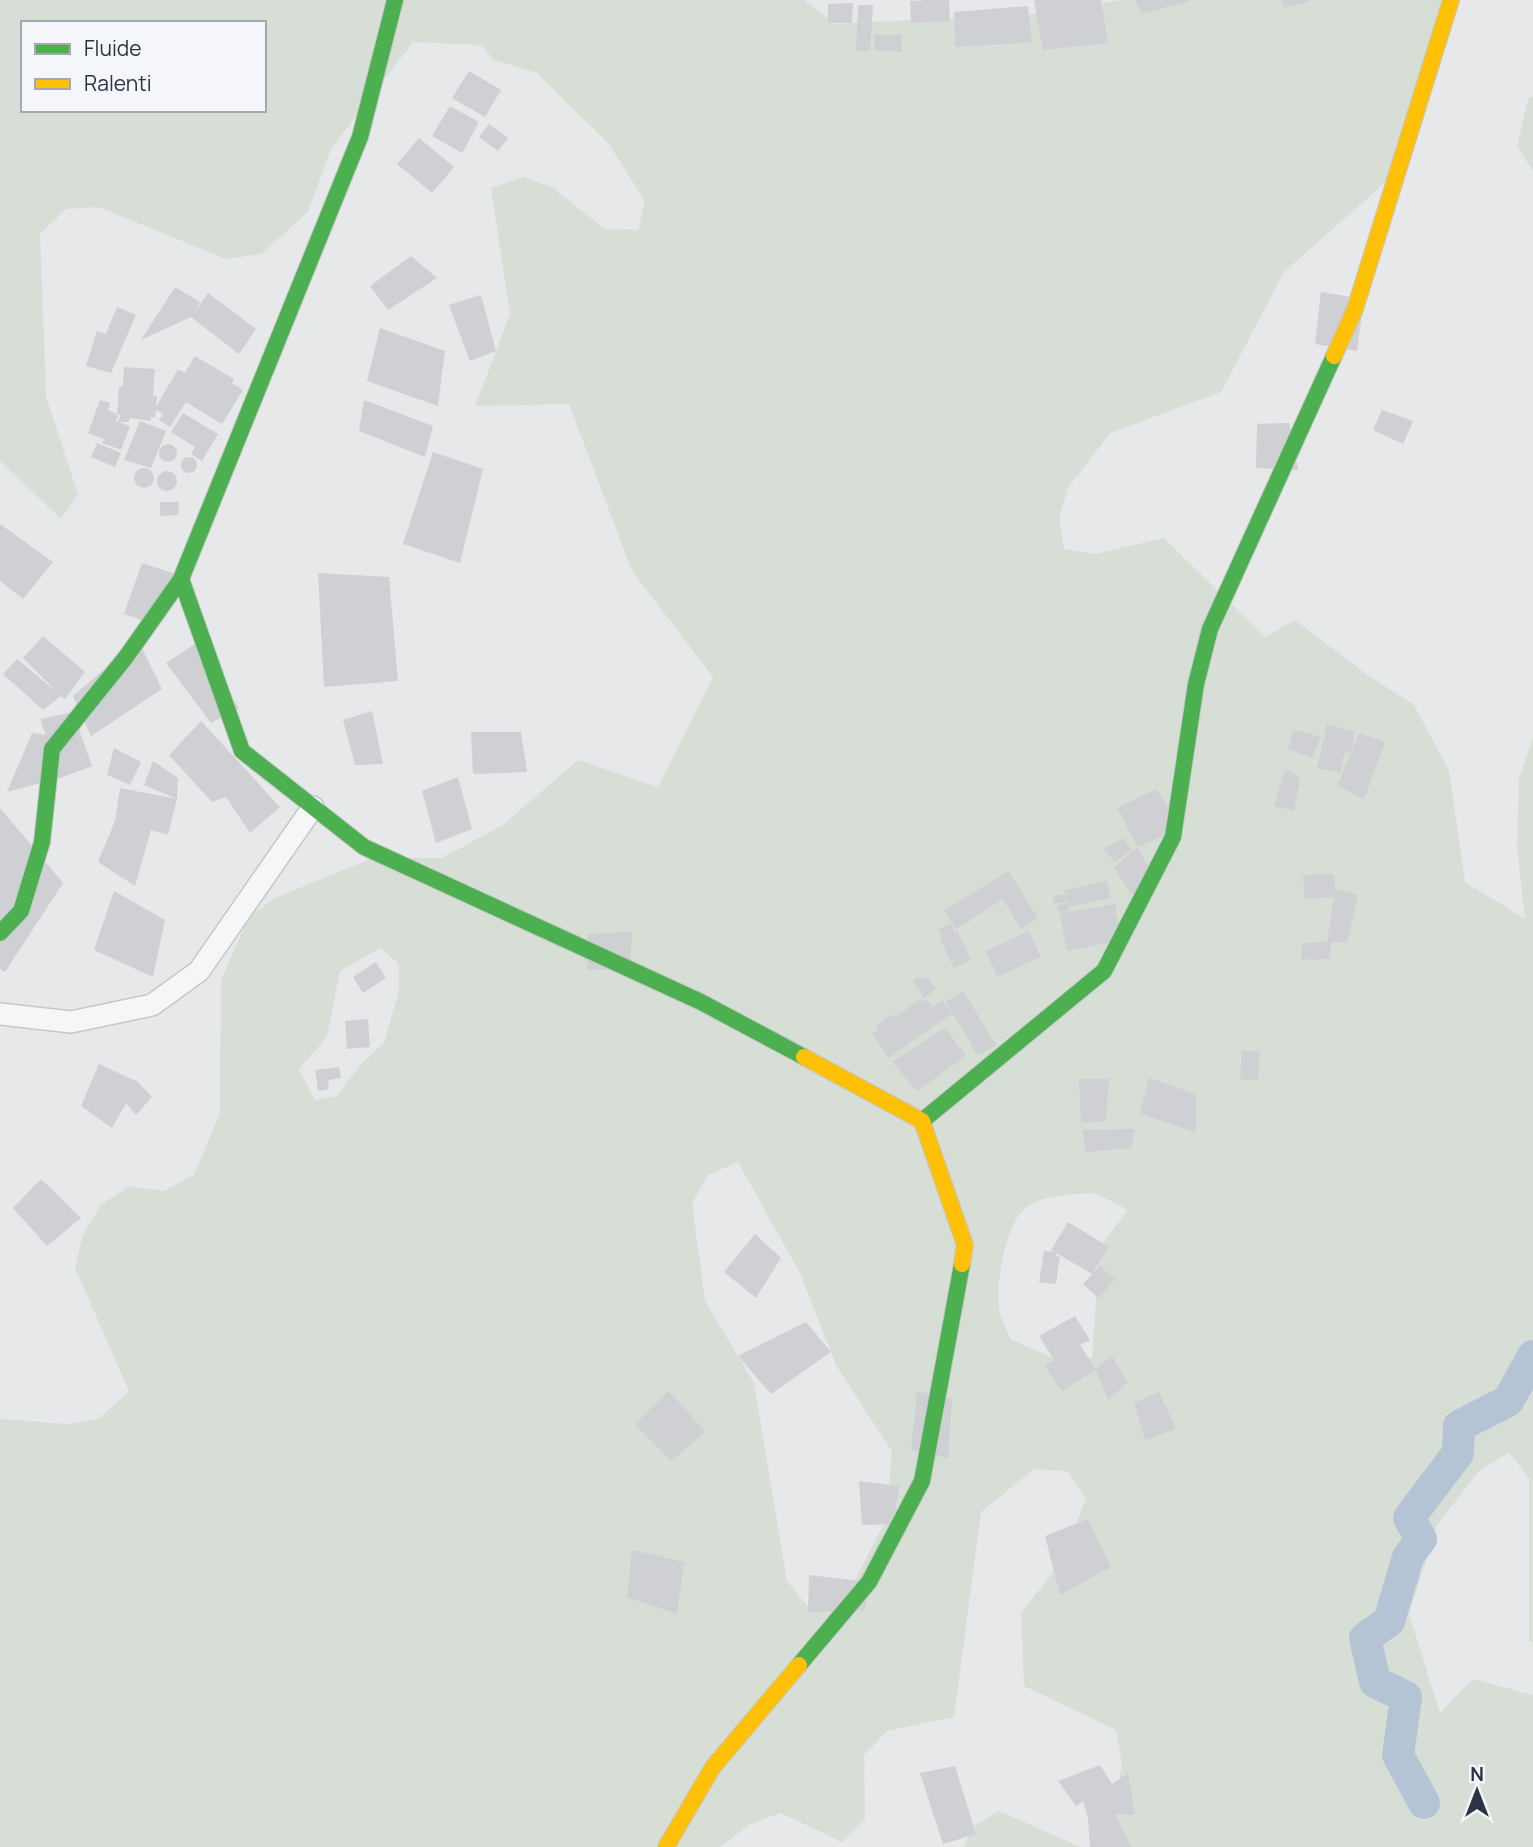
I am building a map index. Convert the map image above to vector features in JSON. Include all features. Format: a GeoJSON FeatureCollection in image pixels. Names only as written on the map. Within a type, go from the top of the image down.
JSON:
{"type":"FeatureCollection","features":[{"type":"Feature","properties":{"kind":"street"},"geometry":{"type":"LineString","coordinates":[[0,933],[21,911],[42,842],[51,749],[126,657],[181,579],[360,137],[395,0]]}},
{"type":"Feature","properties":{"kind":"street"},"geometry":{"type":"LineString","coordinates":[[922,1121],[1104,971],[1173,837],[1196,684],[1210,629],[1355,309],[1451,0]]}},
{"type":"Feature","properties":{"kind":"street"},"geometry":{"type":"LineString","coordinates":[[181,579],[242,751],[364,847],[701,1002],[922,1121],[965,1245],[922,1481],[869,1582],[713,1767],[666,1847]]}},
{"type":"Feature","properties":{"kind":"street"},"geometry":{"type":"LineString","coordinates":[[0,1014],[71,1023],[152,1005],[198,971],[313,807]]}},
{"type":"Feature","properties":{"kind":"shaded area"},"geometry":{"type":"Polygon","coordinates":[[[0,0],[804,0],[835,24],[1048,13],[1120,0],[1456,0],[1406,164],[1284,272],[1221,392],[1110,433],[1068,488],[1059,518],[1064,549],[1095,554],[1164,538],[1265,637],[1295,620],[1366,674],[1414,705],[1449,771],[1465,882],[1525,919],[1517,847],[1519,778],[1533,738],[1533,1643],[1529,1641],[1529,1479],[1509,1452],[1479,1471],[1437,1525],[1409,1614],[1440,1713],[1473,1679],[1533,1695],[1533,1847],[1093,1847],[1113,1825],[1122,1763],[1116,1730],[1024,1686],[1021,1613],[1062,1561],[1086,1498],[1067,1471],[1034,1469],[981,1512],[954,1717],[887,1731],[864,1755],[865,1819],[842,1842],[781,1813],[750,1824],[720,1847],[0,1847],[0,1419],[67,1424],[99,1419],[129,1391],[75,1268],[83,1235],[101,1205],[129,1186],[164,1191],[194,1175],[220,1113],[221,981],[248,918],[275,898],[373,858],[442,858],[503,825],[578,760],[658,787],[713,677],[632,571],[569,404],[475,406],[510,314],[491,188],[523,177],[553,188],[605,229],[638,230],[645,201],[608,143],[537,73],[494,60],[481,45],[413,42],[331,149],[308,212],[261,254],[226,259],[99,207],[66,209],[40,234],[46,396],[78,494],[61,519],[0,461],[0,0]],[[380,948],[340,971],[327,1037],[299,1069],[315,1100],[337,1096],[361,1064],[384,1043],[399,991],[399,964],[380,948]],[[738,1162],[708,1175],[692,1203],[705,1301],[754,1383],[787,1581],[808,1607],[841,1607],[886,1520],[892,1451],[837,1367],[800,1273],[738,1162]],[[1095,1193],[1047,1198],[1029,1205],[1017,1218],[1012,1229],[1000,1271],[999,1308],[1010,1339],[1062,1362],[1092,1358],[1099,1258],[1105,1240],[1128,1210],[1095,1193]]]}},
{"type":"Feature","properties":{"kind":"shaded area"},"geometry":{"type":"Polygon","coordinates":[[[1529,97],[1533,97],[1533,171],[1517,146],[1529,97]]]}},
{"type":"Feature","properties":{"kind":"shaded area"},"geometry":{"type":"Polygon","coordinates":[[[999,1811],[1080,1847],[964,1847],[970,1829],[999,1811]]]}},
{"type":"Feature","properties":{"kind":"building"},"geometry":{"type":"Polygon","coordinates":[[[949,0],[950,21],[911,23],[910,1],[949,0]]]}},
{"type":"Feature","properties":{"kind":"building"},"geometry":{"type":"Polygon","coordinates":[[[1034,0],[1101,0],[1108,43],[1043,50],[1034,0]]]}},
{"type":"Feature","properties":{"kind":"building"},"geometry":{"type":"Polygon","coordinates":[[[1135,0],[1190,0],[1190,1],[1142,14],[1135,0]]]}},
{"type":"Feature","properties":{"kind":"building"},"geometry":{"type":"Polygon","coordinates":[[[1281,0],[1310,0],[1310,1],[1284,8],[1281,0]]]}},
{"type":"Feature","properties":{"kind":"building"},"geometry":{"type":"Polygon","coordinates":[[[853,3],[852,23],[828,23],[828,4],[853,3]]]}},
{"type":"Feature","properties":{"kind":"building"},"geometry":{"type":"Polygon","coordinates":[[[858,5],[873,5],[870,51],[856,51],[858,5]]]}},
{"type":"Feature","properties":{"kind":"building"},"geometry":{"type":"Polygon","coordinates":[[[1028,6],[1032,42],[955,47],[954,12],[1028,6]]]}},
{"type":"Feature","properties":{"kind":"building"},"geometry":{"type":"Polygon","coordinates":[[[874,35],[902,35],[902,52],[874,50],[874,35]]]}},
{"type":"Feature","properties":{"kind":"building"},"geometry":{"type":"Polygon","coordinates":[[[469,71],[501,90],[485,117],[452,98],[469,71]]]}},
{"type":"Feature","properties":{"kind":"building"},"geometry":{"type":"Polygon","coordinates":[[[450,106],[479,122],[462,153],[432,136],[450,106]]]}},
{"type":"Feature","properties":{"kind":"building"},"geometry":{"type":"Polygon","coordinates":[[[489,124],[508,138],[498,151],[479,137],[489,124]]]}},
{"type":"Feature","properties":{"kind":"building"},"geometry":{"type":"Polygon","coordinates":[[[419,138],[454,167],[432,193],[397,164],[419,138]]]}},
{"type":"Feature","properties":{"kind":"building"},"geometry":{"type":"Polygon","coordinates":[[[411,256],[437,278],[388,310],[370,286],[411,256]]]}},
{"type":"Feature","properties":{"kind":"building"},"geometry":{"type":"Polygon","coordinates":[[[175,287],[200,302],[195,312],[208,293],[256,329],[239,354],[191,317],[141,340],[175,287]]]}},
{"type":"Feature","properties":{"kind":"building"},"geometry":{"type":"Polygon","coordinates":[[[1321,292],[1364,299],[1357,351],[1315,344],[1321,292]]]}},
{"type":"Feature","properties":{"kind":"building"},"geometry":{"type":"Polygon","coordinates":[[[481,295],[496,351],[470,361],[449,305],[481,295]]]}},
{"type":"Feature","properties":{"kind":"building"},"geometry":{"type":"Polygon","coordinates":[[[117,307],[136,315],[111,373],[86,366],[97,331],[106,334],[117,307]]]}},
{"type":"Feature","properties":{"kind":"building"},"geometry":{"type":"Polygon","coordinates":[[[380,328],[445,351],[438,406],[367,381],[380,328]]]}},
{"type":"Feature","properties":{"kind":"building"},"geometry":{"type":"Polygon","coordinates":[[[195,356],[234,379],[232,383],[243,390],[222,424],[186,402],[170,427],[159,420],[163,414],[156,410],[155,418],[151,417],[151,421],[130,418],[129,422],[119,422],[130,426],[121,450],[102,443],[104,439],[88,433],[100,400],[110,403],[108,410],[117,414],[119,386],[123,386],[124,367],[155,369],[153,396],[157,396],[156,407],[178,369],[185,373],[195,356]]]}},
{"type":"Feature","properties":{"kind":"building"},"geometry":{"type":"Polygon","coordinates":[[[364,400],[433,426],[425,457],[359,431],[364,400]]]}},
{"type":"Feature","properties":{"kind":"building"},"geometry":{"type":"Polygon","coordinates":[[[1382,410],[1413,421],[1403,444],[1373,430],[1382,410]]]}},
{"type":"Feature","properties":{"kind":"building"},"geometry":{"type":"Polygon","coordinates":[[[183,413],[218,434],[202,461],[191,454],[195,447],[171,432],[183,413]]]}},
{"type":"Feature","properties":{"kind":"building"},"geometry":{"type":"Polygon","coordinates":[[[140,421],[166,431],[151,468],[124,460],[140,421]]]}},
{"type":"Feature","properties":{"kind":"building"},"geometry":{"type":"Polygon","coordinates":[[[1289,423],[1298,470],[1256,468],[1257,424],[1289,423]]]}},
{"type":"Feature","properties":{"kind":"building"},"geometry":{"type":"Polygon","coordinates":[[[97,443],[121,453],[115,467],[91,457],[97,443]]]}},
{"type":"Feature","properties":{"kind":"building"},"geometry":{"type":"Polygon","coordinates":[[[168,444],[174,447],[177,453],[174,459],[168,462],[162,459],[159,453],[162,447],[168,444]]]}},
{"type":"Feature","properties":{"kind":"building"},"geometry":{"type":"Polygon","coordinates":[[[433,452],[483,469],[460,563],[403,544],[433,452]]]}},
{"type":"Feature","properties":{"kind":"building"},"geometry":{"type":"Polygon","coordinates":[[[186,457],[192,457],[197,465],[195,471],[186,473],[181,468],[181,462],[186,457]]]}},
{"type":"Feature","properties":{"kind":"building"},"geometry":{"type":"Polygon","coordinates":[[[144,468],[151,471],[154,478],[151,485],[144,488],[137,485],[134,478],[137,471],[144,468]]]}},
{"type":"Feature","properties":{"kind":"building"},"geometry":{"type":"Polygon","coordinates":[[[167,471],[174,474],[177,481],[174,488],[167,491],[160,488],[157,481],[160,474],[167,471]]]}},
{"type":"Feature","properties":{"kind":"building"},"geometry":{"type":"Polygon","coordinates":[[[160,502],[179,502],[178,515],[160,516],[160,502]]]}},
{"type":"Feature","properties":{"kind":"building"},"geometry":{"type":"Polygon","coordinates":[[[0,524],[53,562],[23,599],[0,581],[0,524]]]}},
{"type":"Feature","properties":{"kind":"building"},"geometry":{"type":"Polygon","coordinates":[[[142,563],[173,573],[157,625],[124,614],[142,563]]]}},
{"type":"Feature","properties":{"kind":"building"},"geometry":{"type":"Polygon","coordinates":[[[318,573],[389,577],[398,681],[324,687],[318,573]]]}},
{"type":"Feature","properties":{"kind":"building"},"geometry":{"type":"Polygon","coordinates":[[[43,636],[85,672],[65,699],[61,696],[43,710],[3,674],[17,659],[58,693],[23,658],[43,636]]]}},
{"type":"Feature","properties":{"kind":"building"},"geometry":{"type":"Polygon","coordinates":[[[138,640],[162,689],[91,736],[73,696],[138,640]]]}},
{"type":"Feature","properties":{"kind":"building"},"geometry":{"type":"Polygon","coordinates":[[[195,644],[239,708],[211,723],[166,663],[195,644]]]}},
{"type":"Feature","properties":{"kind":"building"},"geometry":{"type":"Polygon","coordinates":[[[372,711],[383,764],[355,765],[343,720],[372,711]]]}},
{"type":"Feature","properties":{"kind":"building"},"geometry":{"type":"Polygon","coordinates":[[[73,712],[92,766],[7,792],[32,733],[46,735],[40,719],[73,712]]]}},
{"type":"Feature","properties":{"kind":"building"},"geometry":{"type":"Polygon","coordinates":[[[201,721],[280,807],[250,833],[226,797],[212,802],[169,755],[201,721]]]}},
{"type":"Feature","properties":{"kind":"building"},"geometry":{"type":"Polygon","coordinates":[[[1327,724],[1355,732],[1351,753],[1345,752],[1340,773],[1317,768],[1327,724]]]}},
{"type":"Feature","properties":{"kind":"building"},"geometry":{"type":"Polygon","coordinates":[[[1293,729],[1321,737],[1312,758],[1288,749],[1293,729]]]}},
{"type":"Feature","properties":{"kind":"building"},"geometry":{"type":"Polygon","coordinates":[[[471,732],[521,732],[527,772],[473,774],[471,732]]]}},
{"type":"Feature","properties":{"kind":"building"},"geometry":{"type":"Polygon","coordinates":[[[1359,733],[1385,742],[1364,799],[1337,786],[1359,733]]]}},
{"type":"Feature","properties":{"kind":"building"},"geometry":{"type":"Polygon","coordinates":[[[114,748],[141,762],[130,785],[107,775],[114,748]]]}},
{"type":"Feature","properties":{"kind":"building"},"geometry":{"type":"Polygon","coordinates":[[[153,761],[178,778],[177,799],[144,785],[153,761]]]}},
{"type":"Feature","properties":{"kind":"building"},"geometry":{"type":"Polygon","coordinates":[[[1285,769],[1300,778],[1294,811],[1274,806],[1285,769]]]}},
{"type":"Feature","properties":{"kind":"building"},"geometry":{"type":"Polygon","coordinates":[[[458,777],[472,829],[436,843],[422,791],[458,777]]]}},
{"type":"Feature","properties":{"kind":"building"},"geometry":{"type":"Polygon","coordinates":[[[120,788],[177,799],[168,835],[151,830],[135,886],[98,862],[115,821],[120,788]]]}},
{"type":"Feature","properties":{"kind":"building"},"geometry":{"type":"Polygon","coordinates":[[[1156,789],[1182,828],[1138,847],[1117,808],[1156,789]]]}},
{"type":"Feature","properties":{"kind":"building"},"geometry":{"type":"Polygon","coordinates":[[[0,808],[63,883],[5,972],[0,969],[0,808]]]}},
{"type":"Feature","properties":{"kind":"building"},"geometry":{"type":"Polygon","coordinates":[[[1123,838],[1132,850],[1115,862],[1103,849],[1123,838]]]}},
{"type":"Feature","properties":{"kind":"building"},"geometry":{"type":"Polygon","coordinates":[[[1138,847],[1157,885],[1132,895],[1114,867],[1138,847]]]}},
{"type":"Feature","properties":{"kind":"building"},"geometry":{"type":"Polygon","coordinates":[[[1008,871],[1038,918],[1021,929],[1003,899],[956,929],[944,911],[1008,871]]]}},
{"type":"Feature","properties":{"kind":"building"},"geometry":{"type":"Polygon","coordinates":[[[1334,874],[1335,889],[1358,895],[1347,943],[1331,942],[1330,959],[1301,960],[1302,943],[1327,942],[1334,897],[1305,899],[1303,875],[1334,874]]]}},
{"type":"Feature","properties":{"kind":"building"},"geometry":{"type":"Polygon","coordinates":[[[1107,881],[1111,898],[1069,907],[1070,910],[1059,913],[1057,906],[1067,903],[1064,890],[1107,881]]]}},
{"type":"Feature","properties":{"kind":"building"},"geometry":{"type":"Polygon","coordinates":[[[114,891],[165,920],[153,977],[94,950],[114,891]]]}},
{"type":"Feature","properties":{"kind":"building"},"geometry":{"type":"Polygon","coordinates":[[[1064,894],[1066,902],[1055,904],[1053,896],[1064,894]]]}},
{"type":"Feature","properties":{"kind":"building"},"geometry":{"type":"Polygon","coordinates":[[[1115,904],[1122,940],[1067,951],[1060,914],[1115,904]]]}},
{"type":"Feature","properties":{"kind":"building"},"geometry":{"type":"Polygon","coordinates":[[[951,923],[971,960],[954,968],[940,938],[939,929],[951,923]]]}},
{"type":"Feature","properties":{"kind":"building"},"geometry":{"type":"Polygon","coordinates":[[[1029,931],[1041,957],[997,977],[986,951],[1029,931]]]}},
{"type":"Feature","properties":{"kind":"building"},"geometry":{"type":"Polygon","coordinates":[[[632,932],[630,970],[587,970],[588,934],[632,932]]]}},
{"type":"Feature","properties":{"kind":"building"},"geometry":{"type":"Polygon","coordinates":[[[376,962],[386,978],[363,993],[353,977],[376,962]]]}},
{"type":"Feature","properties":{"kind":"building"},"geometry":{"type":"Polygon","coordinates":[[[918,977],[926,980],[928,978],[936,989],[924,998],[913,981],[918,977]]]}},
{"type":"Feature","properties":{"kind":"building"},"geometry":{"type":"Polygon","coordinates":[[[963,991],[996,1045],[978,1056],[946,1002],[963,991]]]}},
{"type":"Feature","properties":{"kind":"building"},"geometry":{"type":"Polygon","coordinates":[[[921,999],[924,1002],[927,1000],[933,1007],[942,1000],[952,1013],[889,1058],[872,1034],[879,1029],[877,1025],[893,1014],[895,1017],[921,999]]]}},
{"type":"Feature","properties":{"kind":"building"},"geometry":{"type":"Polygon","coordinates":[[[368,1019],[370,1047],[347,1049],[345,1021],[368,1019]]]}},
{"type":"Feature","properties":{"kind":"building"},"geometry":{"type":"Polygon","coordinates":[[[945,1028],[966,1056],[917,1091],[892,1062],[945,1028]]]}},
{"type":"Feature","properties":{"kind":"building"},"geometry":{"type":"Polygon","coordinates":[[[1242,1051],[1260,1051],[1258,1080],[1240,1080],[1242,1051]]]}},
{"type":"Feature","properties":{"kind":"building"},"geometry":{"type":"Polygon","coordinates":[[[99,1064],[138,1082],[152,1097],[136,1115],[126,1103],[112,1128],[81,1106],[99,1064]]]}},
{"type":"Feature","properties":{"kind":"building"},"geometry":{"type":"Polygon","coordinates":[[[339,1067],[341,1078],[328,1080],[329,1089],[318,1091],[315,1070],[339,1067]]]}},
{"type":"Feature","properties":{"kind":"building"},"geometry":{"type":"Polygon","coordinates":[[[1149,1078],[1196,1094],[1196,1133],[1140,1113],[1149,1078]]]}},
{"type":"Feature","properties":{"kind":"building"},"geometry":{"type":"Polygon","coordinates":[[[1079,1079],[1109,1079],[1106,1121],[1081,1123],[1079,1079]]]}},
{"type":"Feature","properties":{"kind":"building"},"geometry":{"type":"Polygon","coordinates":[[[1135,1129],[1131,1148],[1085,1152],[1083,1130],[1135,1129]]]}},
{"type":"Feature","properties":{"kind":"building"},"geometry":{"type":"Polygon","coordinates":[[[41,1179],[81,1218],[47,1246],[13,1208],[41,1179]]]}},
{"type":"Feature","properties":{"kind":"building"},"geometry":{"type":"Polygon","coordinates":[[[1068,1222],[1109,1247],[1093,1273],[1100,1266],[1115,1279],[1098,1298],[1083,1284],[1092,1274],[1056,1253],[1056,1256],[1060,1256],[1056,1284],[1039,1282],[1044,1251],[1055,1252],[1051,1250],[1068,1222]]]}},
{"type":"Feature","properties":{"kind":"building"},"geometry":{"type":"Polygon","coordinates":[[[755,1234],[781,1258],[756,1298],[724,1272],[755,1234]]]}},
{"type":"Feature","properties":{"kind":"building"},"geometry":{"type":"Polygon","coordinates":[[[1075,1316],[1090,1340],[1080,1345],[1096,1369],[1062,1391],[1045,1366],[1054,1360],[1039,1336],[1075,1316]]]}},
{"type":"Feature","properties":{"kind":"building"},"geometry":{"type":"Polygon","coordinates":[[[806,1322],[831,1352],[771,1394],[738,1356],[806,1322]]]}},
{"type":"Feature","properties":{"kind":"building"},"geometry":{"type":"Polygon","coordinates":[[[1112,1356],[1128,1382],[1108,1400],[1096,1369],[1112,1356]]]}},
{"type":"Feature","properties":{"kind":"building"},"geometry":{"type":"Polygon","coordinates":[[[669,1391],[705,1432],[671,1461],[635,1424],[669,1391]]]}},
{"type":"Feature","properties":{"kind":"building"},"geometry":{"type":"Polygon","coordinates":[[[917,1391],[952,1399],[948,1458],[911,1450],[917,1391]]]}},
{"type":"Feature","properties":{"kind":"building"},"geometry":{"type":"Polygon","coordinates":[[[1159,1392],[1176,1429],[1145,1440],[1134,1403],[1159,1392]]]}},
{"type":"Feature","properties":{"kind":"building"},"geometry":{"type":"Polygon","coordinates":[[[859,1481],[899,1486],[893,1524],[862,1525],[859,1481]]]}},
{"type":"Feature","properties":{"kind":"building"},"geometry":{"type":"Polygon","coordinates":[[[1088,1519],[1111,1567],[1060,1595],[1045,1536],[1088,1519]]]}},
{"type":"Feature","properties":{"kind":"building"},"geometry":{"type":"Polygon","coordinates":[[[632,1550],[684,1562],[677,1614],[627,1597],[632,1550]]]}},
{"type":"Feature","properties":{"kind":"building"},"geometry":{"type":"Polygon","coordinates":[[[809,1575],[869,1582],[865,1610],[808,1612],[809,1575]]]}},
{"type":"Feature","properties":{"kind":"building"},"geometry":{"type":"Polygon","coordinates":[[[1100,1765],[1112,1784],[1128,1773],[1135,1815],[1115,1814],[1131,1847],[1090,1847],[1088,1818],[1083,1801],[1076,1806],[1058,1781],[1100,1765]]]}},
{"type":"Feature","properties":{"kind":"building"},"geometry":{"type":"Polygon","coordinates":[[[955,1766],[976,1834],[943,1844],[920,1773],[955,1766]]]}},
{"type":"Feature","properties":{"kind":"waterway"},"geometry":{"type":"LineString","coordinates":[[1424,1803],[1398,1755],[1406,1697],[1375,1682],[1365,1638],[1389,1621],[1408,1557],[1421,1539],[1409,1518],[1458,1453],[1459,1426],[1508,1401],[1533,1356]]}},
{"type":"Feature","properties":{"kind":"traffic: fast"},"geometry":{"type":"LineString","coordinates":[[0,933],[21,911],[42,842],[52,749],[126,657],[181,579],[360,137],[395,0]]}},
{"type":"Feature","properties":{"kind":"traffic: fast"},"geometry":{"type":"LineString","coordinates":[[922,1121],[1104,971],[1173,837],[1196,684],[1210,629],[1334,356]]}},
{"type":"Feature","properties":{"kind":"traffic: fast"},"geometry":{"type":"LineString","coordinates":[[181,579],[242,751],[364,847],[701,1002],[804,1057]]}},
{"type":"Feature","properties":{"kind":"traffic: fast"},"geometry":{"type":"LineString","coordinates":[[799,1665],[869,1582],[922,1481],[962,1264]]}},
{"type":"Feature","properties":{"kind":"traffic: slow"},"geometry":{"type":"LineString","coordinates":[[1334,356],[1355,309],[1451,0]]}},
{"type":"Feature","properties":{"kind":"traffic: slow"},"geometry":{"type":"LineString","coordinates":[[804,1057],[922,1121],[965,1245],[962,1264]]}},
{"type":"Feature","properties":{"kind":"traffic: slow"},"geometry":{"type":"LineString","coordinates":[[666,1847],[713,1767],[799,1665]]}}]}
